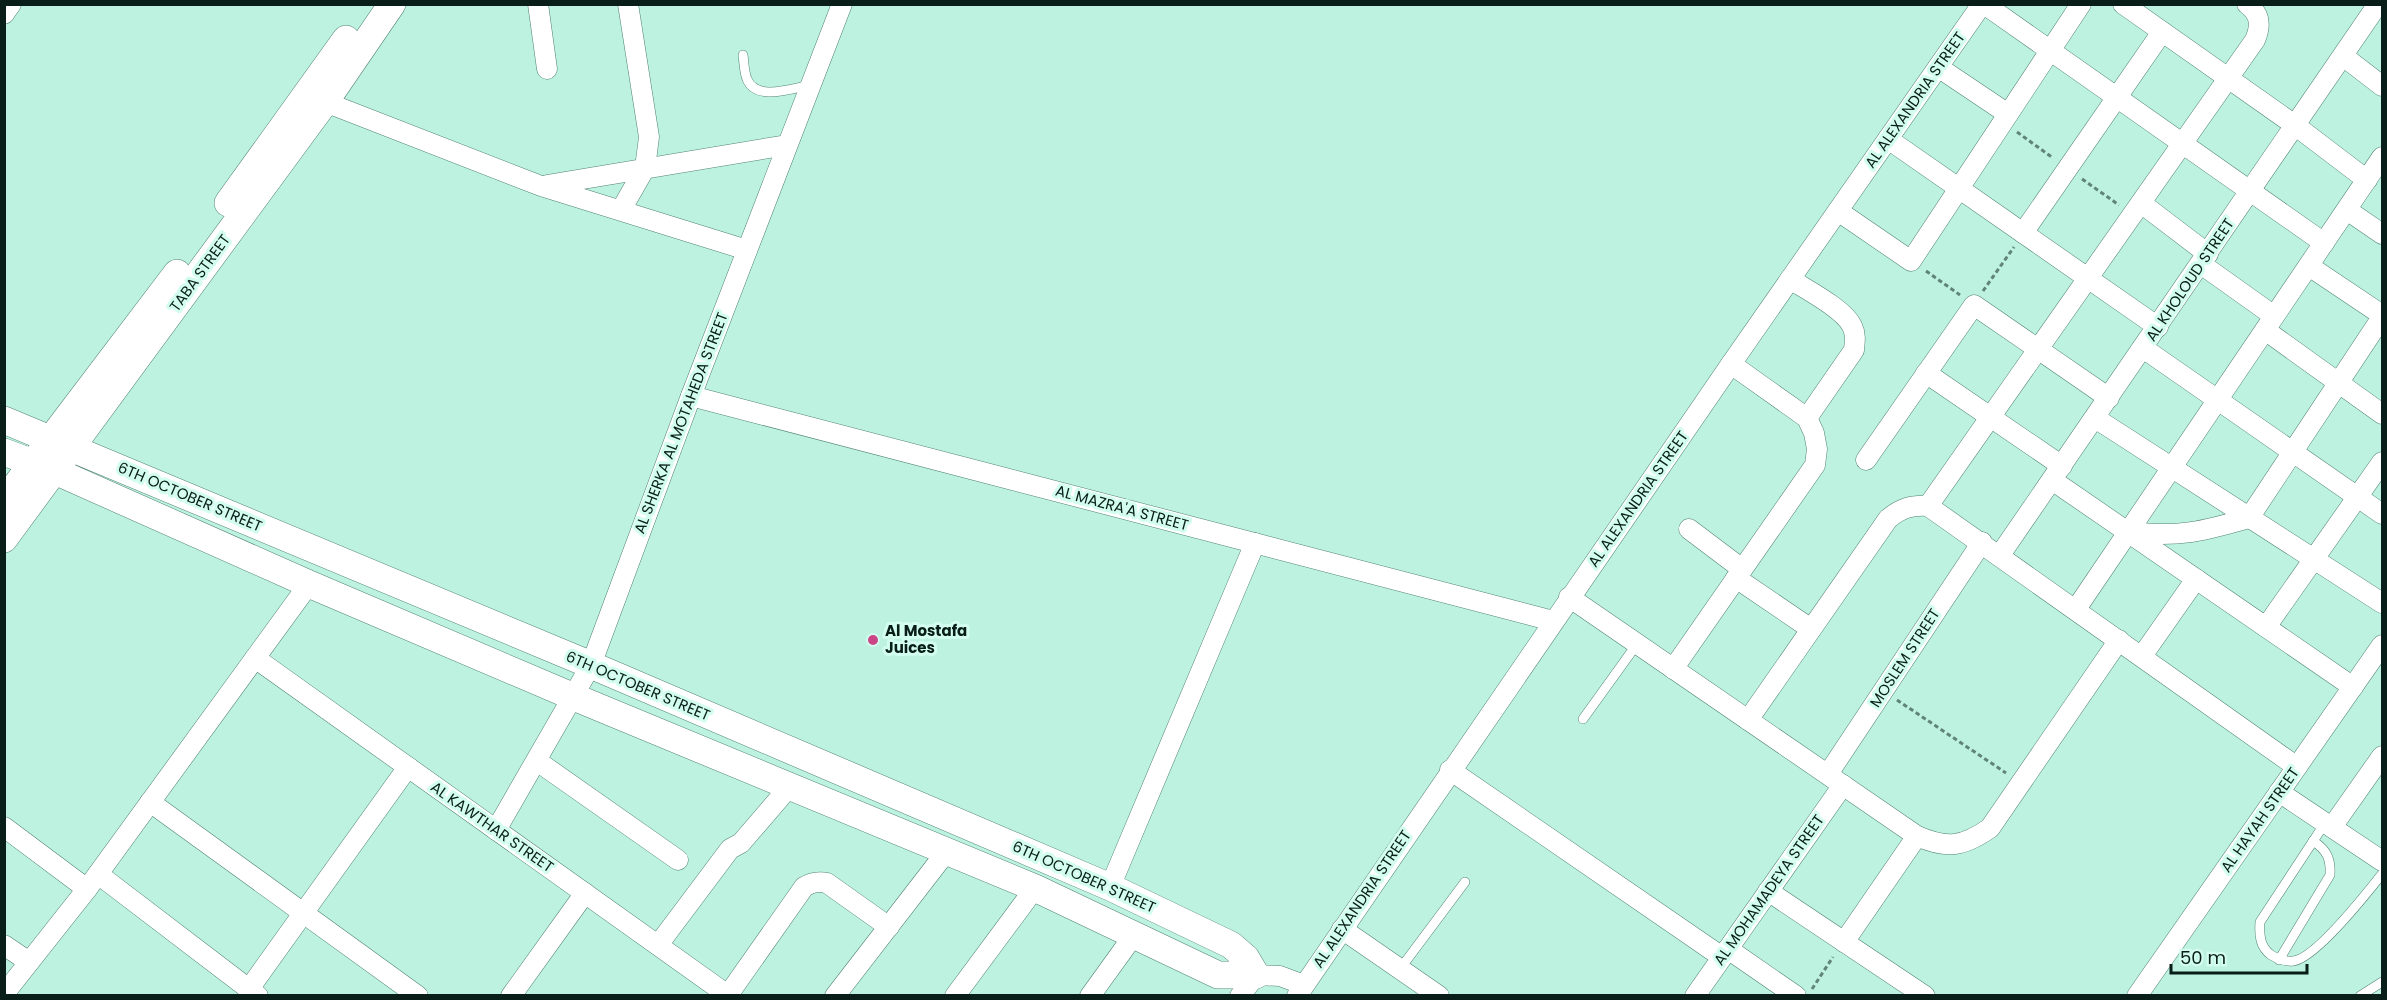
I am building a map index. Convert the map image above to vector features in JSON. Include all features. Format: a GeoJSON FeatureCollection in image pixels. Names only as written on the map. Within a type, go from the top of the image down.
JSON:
{"type":"FeatureCollection","features":[{"type":"Feature","properties":{"kind":"street"},"geometry":{"type":"LineString","coordinates":[[4,14],[11,4]]}},
{"type":"Feature","properties":{"kind":"street","name":"TABA STREET"},"geometry":{"type":"LineString","coordinates":[[4,539],[44,467],[195,250],[372,4]]}},
{"type":"Feature","properties":{"kind":"street","name":"TABA STREET"},"geometry":{"type":"LineString","coordinates":[[61,443],[325,102],[392,4]]}},
{"type":"Feature","properties":{"kind":"street"},"geometry":{"type":"LineString","coordinates":[[538,4],[547,69]]}},
{"type":"Feature","properties":{"kind":"street"},"geometry":{"type":"LineString","coordinates":[[621,210],[645,168],[649,137],[628,4]]}},
{"type":"Feature","properties":{"kind":"street","name":"AL SHERKA AL MOTAHEDA STREET"},"geometry":{"type":"LineString","coordinates":[[496,830],[591,665],[691,396],[842,4]]}},
{"type":"Feature","properties":{"kind":"street"},"geometry":{"type":"LineString","coordinates":[[1983,4],[2324,243]]}},
{"type":"Feature","properties":{"kind":"street","name":"AL ALEXANDRIA STREET"},"geometry":{"type":"LineString","coordinates":[[1300,990],[1569,597],[1983,4]]}},
{"type":"Feature","properties":{"kind":"street"},"geometry":{"type":"LineString","coordinates":[[1838,211],[1911,261],[2081,4]]}},
{"type":"Feature","properties":{"kind":"street"},"geometry":{"type":"LineString","coordinates":[[2123,4],[2296,126],[2367,180]]}},
{"type":"Feature","properties":{"kind":"street"},"geometry":{"type":"LineString","coordinates":[[1928,506],[2255,40],[2260,29],[2259,18],[2247,4]]}},
{"type":"Feature","properties":{"kind":"street","name":"AL KHOLOUD STREET"},"geometry":{"type":"LineString","coordinates":[[2000,555],[2378,4]]}},
{"type":"Feature","properties":{"kind":"street"},"geometry":{"type":"LineString","coordinates":[[2023,233],[2162,32]]}},
{"type":"Feature","properties":{"kind":"street"},"geometry":{"type":"LineString","coordinates":[[2343,56],[2382,86]]}},
{"type":"Feature","properties":{"kind":"street"},"geometry":{"type":"LineString","coordinates":[[1938,67],[2008,114]]}},
{"type":"Feature","properties":{"kind":"street"},"geometry":{"type":"LineString","coordinates":[[325,102],[541,186],[747,250]]}},
{"type":"Feature","properties":{"kind":"street"},"geometry":{"type":"LineString","coordinates":[[1888,139],[2158,327]]}},
{"type":"Feature","properties":{"kind":"street"},"geometry":{"type":"LineString","coordinates":[[541,186],[787,145]]}},
{"type":"Feature","properties":{"kind":"street"},"geometry":{"type":"LineString","coordinates":[[2076,609],[2382,157]]}},
{"type":"Feature","properties":{"kind":"street"},"geometry":{"type":"LineString","coordinates":[[2141,203],[2204,259],[2270,323],[2339,382],[2382,414]]}},
{"type":"Feature","properties":{"kind":"street"},"geometry":{"type":"LineString","coordinates":[[2347,210],[2382,234]]}},
{"type":"Feature","properties":{"kind":"street"},"geometry":{"type":"LineString","coordinates":[[2128,532],[2158,536],[2188,534],[2249,518],[2382,316],[2309,266]]}},
{"type":"Feature","properties":{"kind":"street"},"geometry":{"type":"LineString","coordinates":[[1790,279],[1845,316],[1852,325],[1856,337],[1854,350],[1807,418]]}},
{"type":"Feature","properties":{"kind":"street"},"geometry":{"type":"LineString","coordinates":[[1866,460],[1974,304],[2109,398]]}},
{"type":"Feature","properties":{"kind":"street"},"geometry":{"type":"LineString","coordinates":[[2143,348],[2382,514]]}},
{"type":"Feature","properties":{"kind":"street"},"geometry":{"type":"LineString","coordinates":[[1673,669],[1815,465],[1817,448],[1814,433],[1807,418],[1731,364]]}},
{"type":"Feature","properties":{"kind":"street"},"geometry":{"type":"LineString","coordinates":[[1926,373],[1991,417],[2128,532],[2353,687]]}},
{"type":"Feature","properties":{"kind":"street","name":"AL MAZRA'A STREET"},"geometry":{"type":"LineString","coordinates":[[691,396],[1553,621]]}},
{"type":"Feature","properties":{"kind":"street"},"geometry":{"type":"LineString","coordinates":[[2095,418],[2382,603]]}},
{"type":"Feature","properties":{"kind":"street","name":"6TH OCTOBER STREET"},"geometry":{"type":"LineString","coordinates":[[4,420],[591,665],[1110,887],[1231,945],[1246,958],[1248,985]]}},
{"type":"Feature","properties":{"kind":"street","name":"6TH OCTOBER STREET"},"geometry":{"type":"LineString","coordinates":[[4,452],[44,467],[309,584],[574,697],[1035,888],[1218,975],[1248,985],[1280,976],[1300,990]]}},
{"type":"Feature","properties":{"kind":"street"},"geometry":{"type":"LineString","coordinates":[[2266,627],[2382,462]]}},
{"type":"Feature","properties":{"kind":"street","name":"TABA STREET"},"geometry":{"type":"LineString","coordinates":[[4,501],[44,467]]}},
{"type":"Feature","properties":{"kind":"street"},"geometry":{"type":"LineString","coordinates":[[1748,720],[1888,519],[1900,509],[1913,505],[1928,506],[2297,766]]}},
{"type":"Feature","properties":{"kind":"street"},"geometry":{"type":"LineString","coordinates":[[1689,529],[1739,573],[1811,629]]}},
{"type":"Feature","properties":{"kind":"street","name":"MOSLEM STREET"},"geometry":{"type":"LineString","coordinates":[[1835,780],[1883,691],[1982,542]]}},
{"type":"Feature","properties":{"kind":"street"},"geometry":{"type":"LineString","coordinates":[[1110,887],[1255,543]]}},
{"type":"Feature","properties":{"kind":"street"},"geometry":{"type":"LineString","coordinates":[[2142,656],[2196,579]]}},
{"type":"Feature","properties":{"kind":"street"},"geometry":{"type":"LineString","coordinates":[[4,994],[92,882],[309,584]]}},
{"type":"Feature","properties":{"kind":"street"},"geometry":{"type":"LineString","coordinates":[[1569,597],[1917,836],[1935,844],[1955,845],[1974,840],[1989,828],[2120,640]]}},
{"type":"Feature","properties":{"kind":"street","name":"AL HAYAH STREET"},"geometry":{"type":"LineString","coordinates":[[2137,996],[2382,645]]}},
{"type":"Feature","properties":{"kind":"street","name":"AL KAWTHAR STREET"},"geometry":{"type":"LineString","coordinates":[[255,658],[728,995]]}},
{"type":"Feature","properties":{"kind":"street"},"geometry":{"type":"LineString","coordinates":[[2329,825],[2382,756]]}},
{"type":"Feature","properties":{"kind":"street"},"geometry":{"type":"LineString","coordinates":[[537,760],[678,860]]}},
{"type":"Feature","properties":{"kind":"street"},"geometry":{"type":"LineString","coordinates":[[8,836],[92,882],[252,993],[304,913],[408,767]]}},
{"type":"Feature","properties":{"kind":"street"},"geometry":{"type":"LineString","coordinates":[[1450,770],[1725,953],[1796,996]]}},
{"type":"Feature","properties":{"kind":"street","name":"AL MOHAMADEYA STREET"},"geometry":{"type":"LineString","coordinates":[[1695,996],[1768,891],[1835,780]]}},
{"type":"Feature","properties":{"kind":"street"},"geometry":{"type":"LineString","coordinates":[[658,945],[730,849],[741,843],[790,786]]}},
{"type":"Feature","properties":{"kind":"street"},"geometry":{"type":"LineString","coordinates":[[2279,792],[2382,861]]}},
{"type":"Feature","properties":{"kind":"street"},"geometry":{"type":"LineString","coordinates":[[150,802],[418,996]]}},
{"type":"Feature","properties":{"kind":"street"},"geometry":{"type":"LineString","coordinates":[[1844,942],[1917,836]]}},
{"type":"Feature","properties":{"kind":"street"},"geometry":{"type":"LineString","coordinates":[[835,996],[947,851]]}},
{"type":"Feature","properties":{"kind":"street"},"geometry":{"type":"LineString","coordinates":[[728,995],[804,887],[811,883],[819,881],[827,883],[889,927]]}},
{"type":"Feature","properties":{"kind":"street"},"geometry":{"type":"LineString","coordinates":[[955,996],[1035,888]]}},
{"type":"Feature","properties":{"kind":"street"},"geometry":{"type":"LineString","coordinates":[[1768,891],[1918,994]]}},
{"type":"Feature","properties":{"kind":"street"},"geometry":{"type":"LineString","coordinates":[[511,996],[585,893]]}},
{"type":"Feature","properties":{"kind":"street"},"geometry":{"type":"LineString","coordinates":[[1342,929],[1439,996]]}},
{"type":"Feature","properties":{"kind":"street"},"geometry":{"type":"LineString","coordinates":[[1090,996],[1134,935]]}},
{"type":"Feature","properties":{"kind":"street"},"geometry":{"type":"LineString","coordinates":[[4,945],[29,962]]}},
{"type":"Feature","properties":{"kind":"lane"},"geometry":{"type":"LineString","coordinates":[[743,55],[747,80],[754,88],[763,92],[811,85]]}},
{"type":"Feature","properties":{"kind":"lane"},"geometry":{"type":"LineString","coordinates":[[1583,719],[1637,644]]}},
{"type":"Feature","properties":{"kind":"lane"},"geometry":{"type":"LineString","coordinates":[[2329,825],[2313,841],[2260,922],[2259,937],[2266,951],[2279,960],[2294,961],[2308,955],[2339,925],[2382,874]]}},
{"type":"Feature","properties":{"kind":"lane"},"geometry":{"type":"LineString","coordinates":[[2279,960],[2330,875],[2331,865],[2328,855],[2322,846],[2313,841]]}},
{"type":"Feature","properties":{"kind":"lane"},"geometry":{"type":"LineString","coordinates":[[1400,969],[1465,882]]}},
{"type":"Feature","properties":{"kind":"lane"},"geometry":{"type":"LineString","coordinates":[[2360,996],[2382,982]]}},
{"type":"Feature","properties":{"kind":"path"},"geometry":{"type":"LineString","coordinates":[[1911,261],[1974,304],[2023,233]]}},
{"type":"Feature","properties":{"kind":"path"},"geometry":{"type":"LineString","coordinates":[[1883,691],[2021,783]]}},
{"type":"Feature","properties":{"kind":"path"},"geometry":{"type":"LineString","coordinates":[[1807,996],[1844,942]]}},
{"type":"Feature","properties":{"kind":"place","name":"Al Mostafa Juices"},"geometry":{"type":"Point","coordinates":[873,640]}}]}
